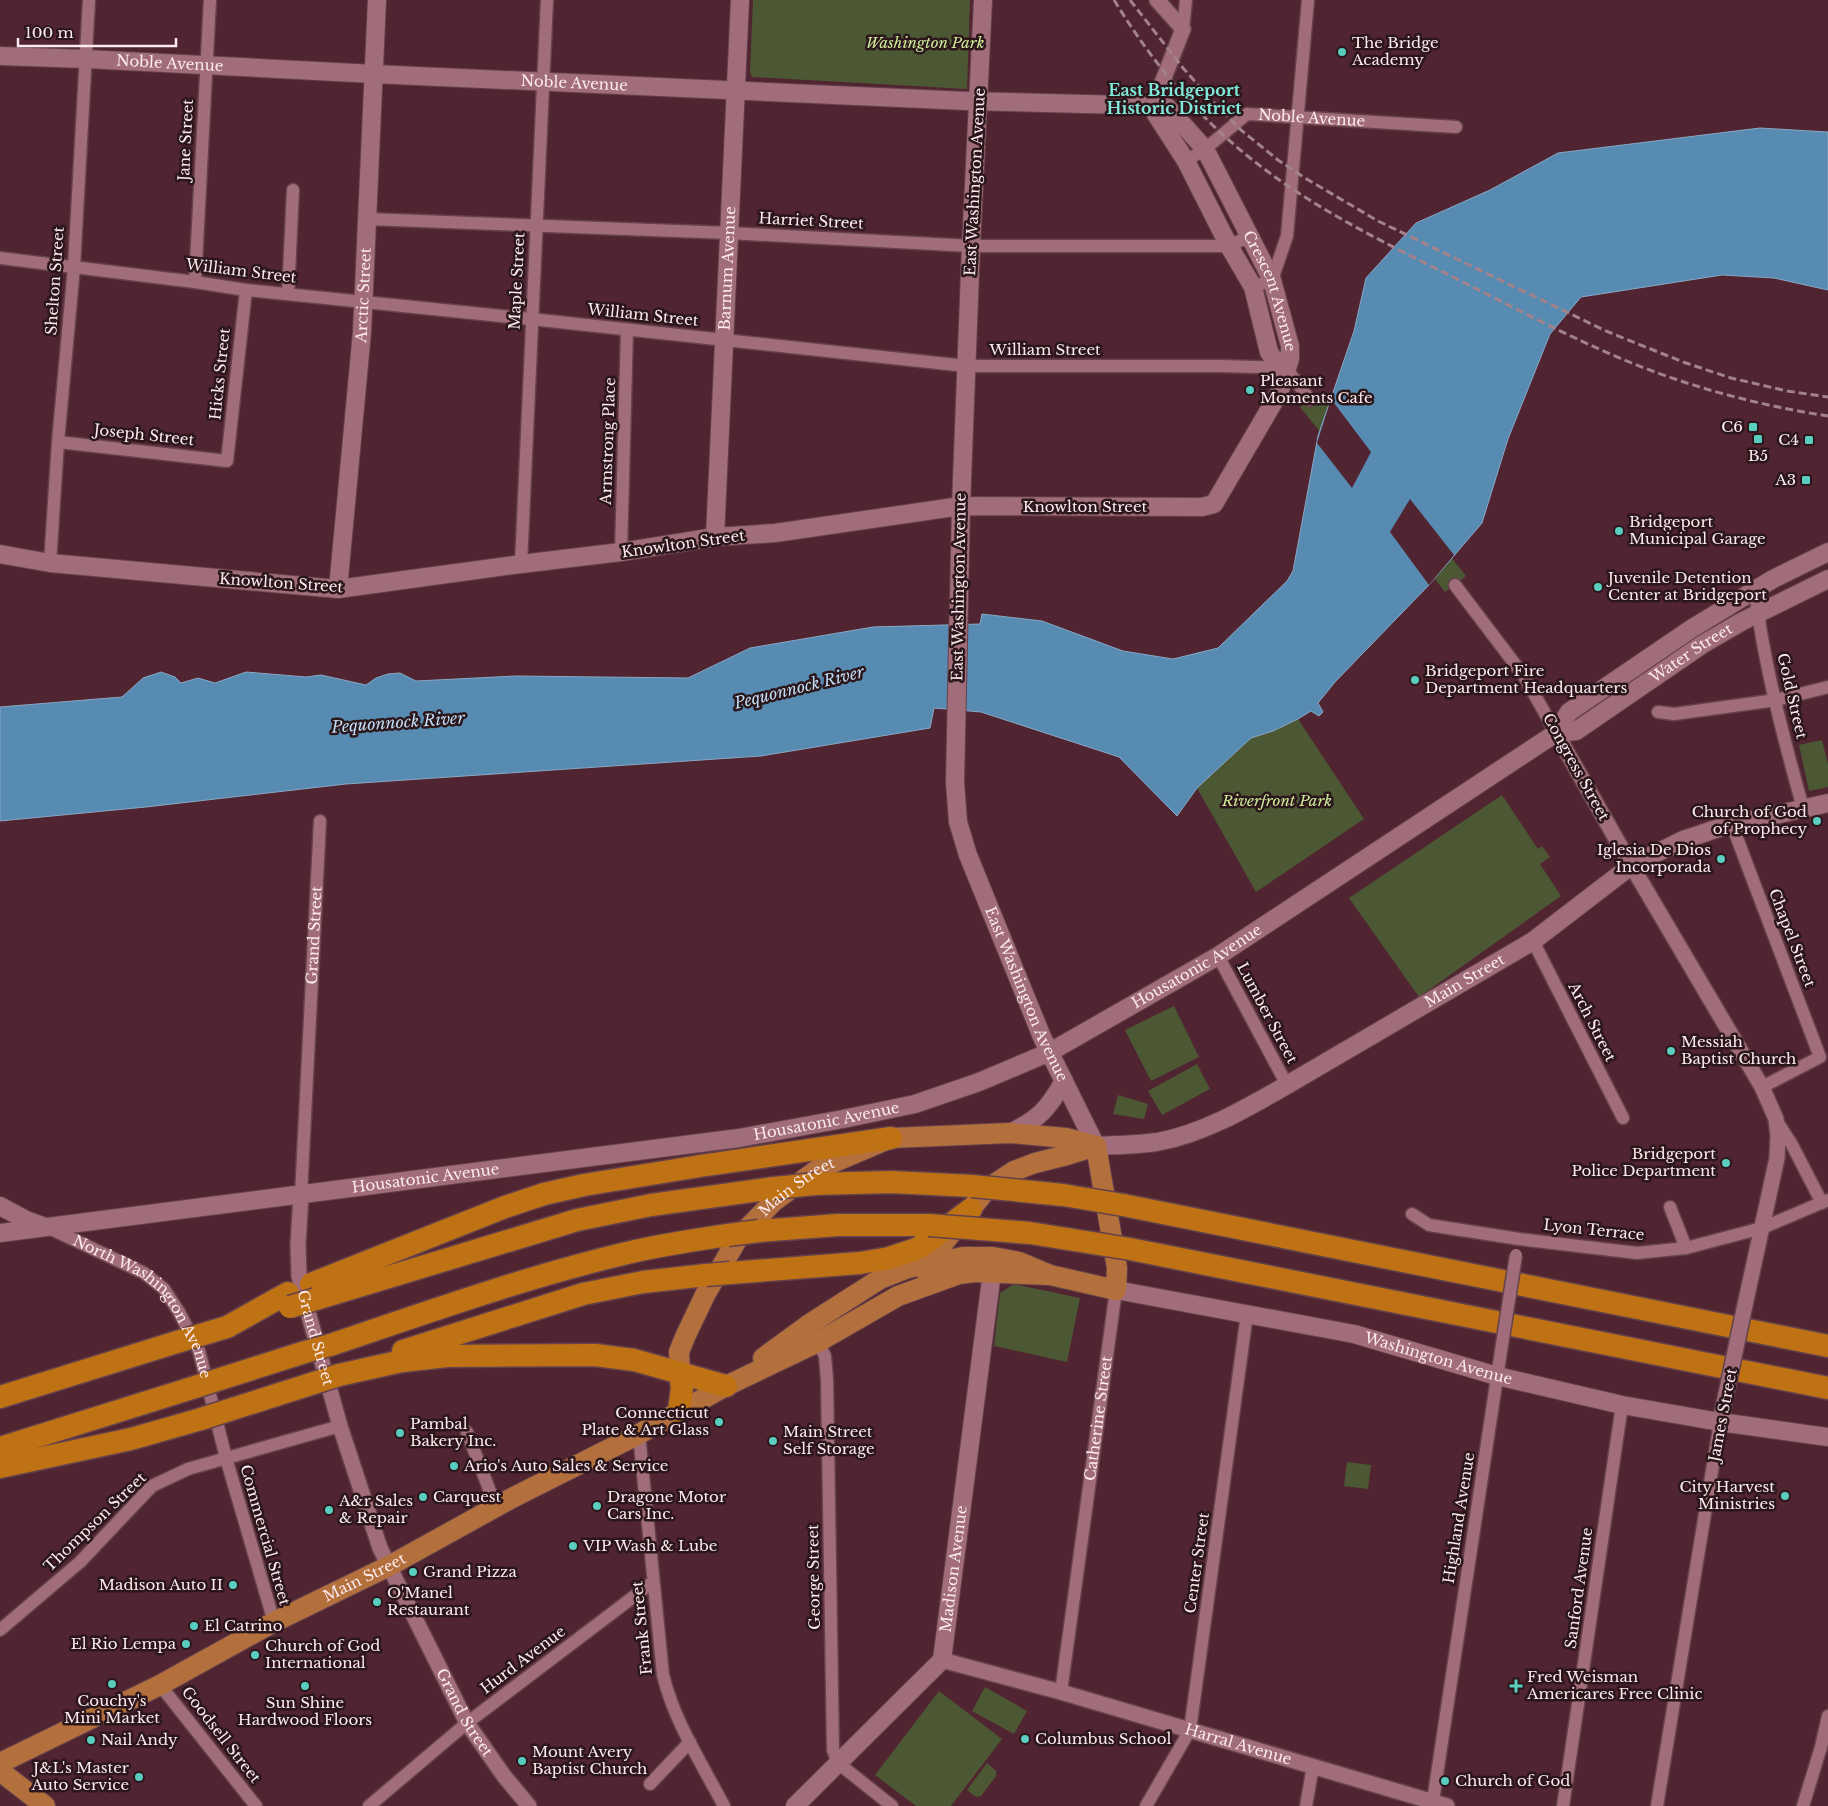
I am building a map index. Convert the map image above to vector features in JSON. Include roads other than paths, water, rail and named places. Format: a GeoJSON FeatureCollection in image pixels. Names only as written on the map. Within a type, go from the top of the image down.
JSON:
{"type":"FeatureCollection","features":[{"type":"Feature","properties":{"kind":"highway"},"geometry":{"type":"LineString","coordinates":[[0,1397],[226,1327],[314,1291],[511,1205],[551,1192],[727,1161],[891,1138]]}},
{"type":"Feature","properties":{"kind":"highway"},"geometry":{"type":"LineString","coordinates":[[314,1291],[577,1220],[651,1205],[815,1184],[891,1182],[972,1186],[1045,1193],[1123,1205],[1828,1346]]}},
{"type":"Feature","properties":{"kind":"highway"},"geometry":{"type":"LineString","coordinates":[[0,1466],[131,1439],[201,1419],[339,1375],[381,1358],[583,1294],[643,1282],[860,1263],[889,1258],[916,1249],[971,1208]]}},
{"type":"Feature","properties":{"kind":"highway"},"geometry":{"type":"LineString","coordinates":[[0,1448],[572,1267],[647,1249],[728,1235],[838,1225],[929,1225],[1030,1233],[1130,1249],[1828,1388]]}},
{"type":"Feature","properties":{"kind":"highway"},"geometry":{"type":"LineString","coordinates":[[339,1375],[402,1361],[433,1357],[540,1354],[595,1355],[620,1357],[726,1386]]}},
{"type":"Feature","properties":{"kind":"highway"},"geometry":{"type":"LineString","coordinates":[[679,1411],[682,1388],[680,1372]]}},
{"type":"Feature","properties":{"kind":"main road","name":"Arctic Street"},"geometry":{"type":"LineString","coordinates":[[338,589],[364,303],[377,0]]}},
{"type":"Feature","properties":{"kind":"main road","name":"Barnum Avenue"},"geometry":{"type":"LineString","coordinates":[[715,537],[740,0]]}},
{"type":"Feature","properties":{"kind":"main road","name":"East Washington Avenue"},"geometry":{"type":"LineString","coordinates":[[983,0],[961,506],[955,782],[958,822],[968,856],[1042,1037],[1096,1146]]}},
{"type":"Feature","properties":{"kind":"main road","name":"Noble Avenue"},"geometry":{"type":"LineString","coordinates":[[0,56],[978,102],[1150,105]]}},
{"type":"Feature","properties":{"kind":"main road","name":"Crescent Avenue"},"geometry":{"type":"LineString","coordinates":[[1150,105],[1166,106],[1205,149],[1250,236],[1272,280],[1290,346],[1290,359],[1286,368],[1273,358],[1269,352],[1254,286],[1229,246],[1186,161],[1150,105]]}},
{"type":"Feature","properties":{"kind":"main road","name":"Knowlton Street"},"geometry":{"type":"LineString","coordinates":[[0,554],[50,563],[338,589],[621,552],[715,537],[774,533],[961,506],[1202,507],[1214,504],[1279,393],[1284,382],[1286,368]]}},
{"type":"Feature","properties":{"kind":"main road","name":"Water Street"},"geometry":{"type":"LineString","coordinates":[[1556,732],[1569,712],[1691,629],[1754,590],[1828,552]]}},
{"type":"Feature","properties":{"kind":"main road","name":"Water Street"},"geometry":{"type":"LineString","coordinates":[[1556,732],[1576,731],[1703,644],[1757,614],[1828,579]]}},
{"type":"Feature","properties":{"kind":"main road","name":"Housatonic Avenue"},"geometry":{"type":"LineString","coordinates":[[0,1233],[740,1138],[915,1104],[979,1082],[1050,1052],[1218,956],[1556,732]]}},
{"type":"Feature","properties":{"kind":"main road","name":"Main Street"},"geometry":{"type":"LineString","coordinates":[[898,1296],[923,1273],[937,1251],[987,1189],[1014,1171],[1035,1163],[1096,1146],[1158,1142],[1201,1129],[1287,1085],[1533,941],[1632,865],[1683,840],[1732,825],[1828,803]]}},
{"type":"Feature","properties":{"kind":"main road","name":"Main Street"},"geometry":{"type":"LineString","coordinates":[[1010,1133],[1029,1124],[1050,1105],[1064,1082]]}},
{"type":"Feature","properties":{"kind":"main road","name":"Main Street"},"geometry":{"type":"LineString","coordinates":[[680,1372],[679,1357],[684,1337],[705,1295],[738,1238],[774,1202],[818,1169],[891,1138],[1010,1133],[1066,1138],[1096,1146]]}},
{"type":"Feature","properties":{"kind":"main road","name":"Catherine Street"},"geometry":{"type":"LineString","coordinates":[[1096,1146],[1117,1268],[1116,1290]]}},
{"type":"Feature","properties":{"kind":"main road","name":"North Washington Avenue"},"geometry":{"type":"LineString","coordinates":[[0,1206],[26,1220],[47,1227]]}},
{"type":"Feature","properties":{"kind":"main road","name":"Main Street"},"geometry":{"type":"LineString","coordinates":[[813,1333],[880,1278],[908,1268],[963,1257],[992,1265]]}},
{"type":"Feature","properties":{"kind":"main road","name":"Main Street"},"geometry":{"type":"LineString","coordinates":[[0,1763],[160,1685],[274,1622],[388,1566],[496,1507],[639,1434],[726,1386],[813,1333],[898,1296],[959,1274],[992,1265]]}},
{"type":"Feature","properties":{"kind":"main road","name":"Washington Avenue"},"geometry":{"type":"LineString","coordinates":[[992,1265],[1354,1334],[1497,1376],[1622,1405],[1720,1422],[1828,1437]]}},
{"type":"Feature","properties":{"kind":"main road","name":"Madison Avenue"},"geometry":{"type":"LineString","coordinates":[[942,1660],[992,1265]]}},
{"type":"Feature","properties":{"kind":"main road"},"geometry":{"type":"LineString","coordinates":[[796,1806],[942,1660]]}},
{"type":"Feature","properties":{"kind":"main road"},"geometry":{"type":"LineString","coordinates":[[0,1771],[44,1806]]}},
{"type":"Feature","properties":{"kind":"street","name":"Shelton Street"},"geometry":{"type":"LineString","coordinates":[[50,563],[58,442],[74,268],[89,0]]}},
{"type":"Feature","properties":{"kind":"street","name":"Jane Street"},"geometry":{"type":"LineString","coordinates":[[195,282],[210,0]]}},
{"type":"Feature","properties":{"kind":"street","name":"Maple Street"},"geometry":{"type":"LineString","coordinates":[[521,564],[547,0]]}},
{"type":"Feature","properties":{"kind":"street"},"geometry":{"type":"LineString","coordinates":[[1157,0],[1183,29]]}},
{"type":"Feature","properties":{"kind":"street"},"geometry":{"type":"LineString","coordinates":[[1150,105],[1160,88],[1183,29],[1186,0]]}},
{"type":"Feature","properties":{"kind":"street"},"geometry":{"type":"LineString","coordinates":[[1254,286],[1272,280],[1287,236],[1308,0]]}},
{"type":"Feature","properties":{"kind":"street","name":"Noble Avenue"},"geometry":{"type":"LineString","coordinates":[[1186,161],[1205,149],[1247,114],[1456,127]]}},
{"type":"Feature","properties":{"kind":"street"},"geometry":{"type":"LineString","coordinates":[[288,294],[292,190]]}},
{"type":"Feature","properties":{"kind":"street","name":"Harriet Street"},"geometry":{"type":"LineString","coordinates":[[368,219],[730,233],[971,246],[1229,246],[1250,236]]}},
{"type":"Feature","properties":{"kind":"street","name":"William Street"},"geometry":{"type":"LineString","coordinates":[[0,258],[246,290],[966,366],[1220,366],[1286,368]]}},
{"type":"Feature","properties":{"kind":"street","name":"Hicks Street"},"geometry":{"type":"LineString","coordinates":[[227,461],[246,290]]}},
{"type":"Feature","properties":{"kind":"street","name":"Armstrong Place"},"geometry":{"type":"LineString","coordinates":[[621,552],[628,330]]}},
{"type":"Feature","properties":{"kind":"street"},"geometry":{"type":"LineString","coordinates":[[1286,368],[1310,400]]}},
{"type":"Feature","properties":{"kind":"street","name":"Joseph Street"},"geometry":{"type":"LineString","coordinates":[[58,442],[227,461]]}},
{"type":"Feature","properties":{"kind":"street","name":"Congress Street"},"geometry":{"type":"LineString","coordinates":[[1455,585],[1524,676],[1762,1087]]}},
{"type":"Feature","properties":{"kind":"street","name":"Gold Street"},"geometry":{"type":"LineString","coordinates":[[1754,590],[1757,614],[1776,700],[1803,808]]}},
{"type":"Feature","properties":{"kind":"street"},"geometry":{"type":"LineString","coordinates":[[1658,712],[1674,714],[1776,700],[1828,687]]}},
{"type":"Feature","properties":{"kind":"street","name":"Grand Street"},"geometry":{"type":"LineString","coordinates":[[320,822],[298,1245],[299,1276],[340,1426],[380,1548],[467,1723],[504,1776],[530,1806]]}},
{"type":"Feature","properties":{"kind":"street","name":"Chapel Street"},"geometry":{"type":"LineString","coordinates":[[1732,825],[1820,1057],[1762,1087]]}},
{"type":"Feature","properties":{"kind":"street","name":"Arch Street"},"geometry":{"type":"LineString","coordinates":[[1533,941],[1622,1118]]}},
{"type":"Feature","properties":{"kind":"street","name":"Lumber Street"},"geometry":{"type":"LineString","coordinates":[[1218,956],[1287,1085]]}},
{"type":"Feature","properties":{"kind":"street","name":"James Street"},"geometry":{"type":"LineString","coordinates":[[1657,1806],[1720,1422],[1777,1158],[1778,1136],[1776,1120],[1762,1087]]}},
{"type":"Feature","properties":{"kind":"street"},"geometry":{"type":"LineString","coordinates":[[1776,1120],[1825,1201]]}},
{"type":"Feature","properties":{"kind":"street","name":"Lyon Terrace"},"geometry":{"type":"LineString","coordinates":[[1412,1214],[1429,1225],[1518,1239],[1637,1253],[1686,1248],[1762,1228],[1825,1201]]}},
{"type":"Feature","properties":{"kind":"street"},"geometry":{"type":"LineString","coordinates":[[1670,1207],[1686,1248]]}},
{"type":"Feature","properties":{"kind":"street","name":"North Washington Avenue"},"geometry":{"type":"LineString","coordinates":[[47,1227],[144,1273],[164,1289],[179,1312],[199,1351],[226,1458]]}},
{"type":"Feature","properties":{"kind":"street","name":"Highland Avenue"},"geometry":{"type":"LineString","coordinates":[[1432,1801],[1518,1239]]}},
{"type":"Feature","properties":{"kind":"street","name":"Catherine Street"},"geometry":{"type":"LineString","coordinates":[[1061,1692],[1116,1290]]}},
{"type":"Feature","properties":{"kind":"street","name":"Center Street"},"geometry":{"type":"LineString","coordinates":[[1146,1806],[1190,1730],[1248,1314]]}},
{"type":"Feature","properties":{"kind":"street","name":"George Street"},"geometry":{"type":"LineString","coordinates":[[813,1333],[825,1356],[827,1380],[833,1750],[838,1763]]}},
{"type":"Feature","properties":{"kind":"street","name":"Sanford Avenue"},"geometry":{"type":"LineString","coordinates":[[1563,1806],[1622,1405]]}},
{"type":"Feature","properties":{"kind":"street","name":"Thompson Street"},"geometry":{"type":"LineString","coordinates":[[0,1630],[80,1562],[152,1486],[188,1469],[340,1426]]}},
{"type":"Feature","properties":{"kind":"street"},"geometry":{"type":"LineString","coordinates":[[467,1432],[496,1507]]}},
{"type":"Feature","properties":{"kind":"street","name":"Frank Street"},"geometry":{"type":"LineString","coordinates":[[639,1434],[653,1582],[666,1690],[690,1742],[724,1806]]}},
{"type":"Feature","properties":{"kind":"street","name":"Commercial Street"},"geometry":{"type":"LineString","coordinates":[[226,1458],[274,1622]]}},
{"type":"Feature","properties":{"kind":"street","name":"Hurd Avenue"},"geometry":{"type":"LineString","coordinates":[[370,1806],[467,1723],[653,1582]]}},
{"type":"Feature","properties":{"kind":"street","name":"Harral Avenue"},"geometry":{"type":"LineString","coordinates":[[942,1660],[1061,1692],[1447,1806]]}},
{"type":"Feature","properties":{"kind":"street","name":"Goodsell Street"},"geometry":{"type":"LineString","coordinates":[[160,1685],[256,1806]]}},
{"type":"Feature","properties":{"kind":"street"},"geometry":{"type":"LineString","coordinates":[[1803,1806],[1821,1747],[1828,1716]]}},
{"type":"Feature","properties":{"kind":"street"},"geometry":{"type":"LineString","coordinates":[[650,1784],[690,1742]]}},
{"type":"Feature","properties":{"kind":"street"},"geometry":{"type":"LineString","coordinates":[[838,1763],[892,1806]]}},
{"type":"Feature","properties":{"kind":"street"},"geometry":{"type":"LineString","coordinates":[[1306,1806],[1313,1766]]}},
{"type":"Feature","properties":{"kind":"water","name":"Pequonnock River"},"geometry":{"type":"Polygon","coordinates":[[[1760,128],[1828,132],[1828,290],[1774,278],[1722,275],[1581,297],[1550,334],[1508,439],[1482,523],[1429,585],[1335,682],[1318,703],[1323,712],[1319,716],[1311,711],[1273,731],[1251,738],[1197,788],[1177,816],[1119,757],[981,712],[934,708],[930,728],[761,756],[346,784],[146,807],[0,821],[0,707],[122,697],[143,678],[161,672],[175,677],[181,683],[198,678],[215,683],[246,672],[306,677],[321,675],[366,685],[376,678],[400,673],[416,681],[516,676],[688,678],[750,648],[873,627],[980,624],[982,614],[1042,621],[1123,651],[1173,659],[1218,648],[1287,581],[1293,571],[1318,436],[1354,331],[1366,278],[1416,223],[1490,190],[1558,153],[1760,128]]]}},
{"type":"Feature","properties":{"kind":"railway"},"geometry":{"type":"LineString","coordinates":[[1114,0],[1139,38],[1167,75],[1213,126],[1256,163],[1311,201],[1340,218],[1538,320],[1619,358],[1713,391],[1770,405],[1828,416]]}},
{"type":"Feature","properties":{"kind":"railway"},"geometry":{"type":"LineString","coordinates":[[1130,0],[1183,68],[1241,130],[1278,160],[1305,178],[1378,221],[1606,331],[1683,362],[1731,378],[1787,391],[1828,397]]}},
{"type":"Feature","properties":{"kind":"place","name":"The Bridge Academy"},"geometry":{"type":"Point","coordinates":[1342,52]}},
{"type":"Feature","properties":{"kind":"place","name":"Pleasant Moments Cafe"},"geometry":{"type":"Point","coordinates":[1250,390]}},
{"type":"Feature","properties":{"kind":"place","name":"C6"},"geometry":{"type":"Point","coordinates":[1753,427]}},
{"type":"Feature","properties":{"kind":"place","name":"B5"},"geometry":{"type":"Point","coordinates":[1758,439]}},
{"type":"Feature","properties":{"kind":"place","name":"C4"},"geometry":{"type":"Point","coordinates":[1809,440]}},
{"type":"Feature","properties":{"kind":"place","name":"A3"},"geometry":{"type":"Point","coordinates":[1806,480]}},
{"type":"Feature","properties":{"kind":"place","name":"Bridgeport Municipal Garage"},"geometry":{"type":"Point","coordinates":[1619,531]}},
{"type":"Feature","properties":{"kind":"place","name":"Juvenile Detention Center at Bridgeport"},"geometry":{"type":"Point","coordinates":[1598,587]}},
{"type":"Feature","properties":{"kind":"place","name":"Bridgeport Fire Department Headquarters"},"geometry":{"type":"Point","coordinates":[1415,680]}},
{"type":"Feature","properties":{"kind":"place","name":"Church of God of Prophecy"},"geometry":{"type":"Point","coordinates":[1817,821]}},
{"type":"Feature","properties":{"kind":"place","name":"Iglesia De Dios Incorporada"},"geometry":{"type":"Point","coordinates":[1721,859]}},
{"type":"Feature","properties":{"kind":"place","name":"Messiah Baptist Church"},"geometry":{"type":"Point","coordinates":[1671,1051]}},
{"type":"Feature","properties":{"kind":"place","name":"Bridgeport Police Department"},"geometry":{"type":"Point","coordinates":[1726,1163]}},
{"type":"Feature","properties":{"kind":"place","name":"Connecticut Plate & Art Glass"},"geometry":{"type":"Point","coordinates":[719,1422]}},
{"type":"Feature","properties":{"kind":"place","name":"Pambal Bakery Inc."},"geometry":{"type":"Point","coordinates":[400,1433]}},
{"type":"Feature","properties":{"kind":"place","name":"Main Street Self Storage"},"geometry":{"type":"Point","coordinates":[773,1441]}},
{"type":"Feature","properties":{"kind":"place","name":"Ario's Auto Sales & Service"},"geometry":{"type":"Point","coordinates":[454,1466]}},
{"type":"Feature","properties":{"kind":"place","name":"City Harvest Ministries"},"geometry":{"type":"Point","coordinates":[1785,1496]}},
{"type":"Feature","properties":{"kind":"place","name":"Carquest"},"geometry":{"type":"Point","coordinates":[423,1497]}},
{"type":"Feature","properties":{"kind":"place","name":"Dragone Motor Cars Inc."},"geometry":{"type":"Point","coordinates":[597,1506]}},
{"type":"Feature","properties":{"kind":"place","name":"A&r Sales & Repair"},"geometry":{"type":"Point","coordinates":[329,1510]}},
{"type":"Feature","properties":{"kind":"place","name":"VIP Wash & Lube"},"geometry":{"type":"Point","coordinates":[573,1546]}},
{"type":"Feature","properties":{"kind":"place","name":"Grand Pizza"},"geometry":{"type":"Point","coordinates":[413,1572]}},
{"type":"Feature","properties":{"kind":"place","name":"Madison Auto II"},"geometry":{"type":"Point","coordinates":[233,1585]}},
{"type":"Feature","properties":{"kind":"place","name":"O'Manel Restaurant"},"geometry":{"type":"Point","coordinates":[377,1602]}},
{"type":"Feature","properties":{"kind":"place","name":"El Catrino"},"geometry":{"type":"Point","coordinates":[194,1626]}},
{"type":"Feature","properties":{"kind":"place","name":"El Rio Lempa"},"geometry":{"type":"Point","coordinates":[186,1644]}},
{"type":"Feature","properties":{"kind":"place","name":"Church of God International"},"geometry":{"type":"Point","coordinates":[255,1655]}},
{"type":"Feature","properties":{"kind":"place","name":"Couchy's Mini Market"},"geometry":{"type":"Point","coordinates":[112,1684]}},
{"type":"Feature","properties":{"kind":"place","name":"Sun Shine Hardwood Floors"},"geometry":{"type":"Point","coordinates":[305,1686]}},
{"type":"Feature","properties":{"kind":"place","name":"Fred Weisman Americares Free Clinic"},"geometry":{"type":"Point","coordinates":[1516,1686]}},
{"type":"Feature","properties":{"kind":"place","name":"Columbus School"},"geometry":{"type":"Point","coordinates":[1025,1739]}},
{"type":"Feature","properties":{"kind":"place","name":"Nail Andy"},"geometry":{"type":"Point","coordinates":[91,1740]}},
{"type":"Feature","properties":{"kind":"place","name":"Mount Avery Baptist Church"},"geometry":{"type":"Point","coordinates":[522,1761]}},
{"type":"Feature","properties":{"kind":"place","name":"J&L's Master Auto Service"},"geometry":{"type":"Point","coordinates":[139,1777]}},
{"type":"Feature","properties":{"kind":"place","name":"Church of God"},"geometry":{"type":"Point","coordinates":[1445,1781]}},
{"type":"Feature","properties":{"kind":"district","name":"East Bridgeport Historic District"},"geometry":{"type":"Point","coordinates":[1174,99]}},
{"type":"Feature","properties":{"kind":"park label","name":"Washington Park"},"geometry":{"type":"Point","coordinates":[925,43]}},
{"type":"Feature","properties":{"kind":"park label","name":"Riverfront Park"},"geometry":{"type":"Point","coordinates":[1277,801]}}]}
